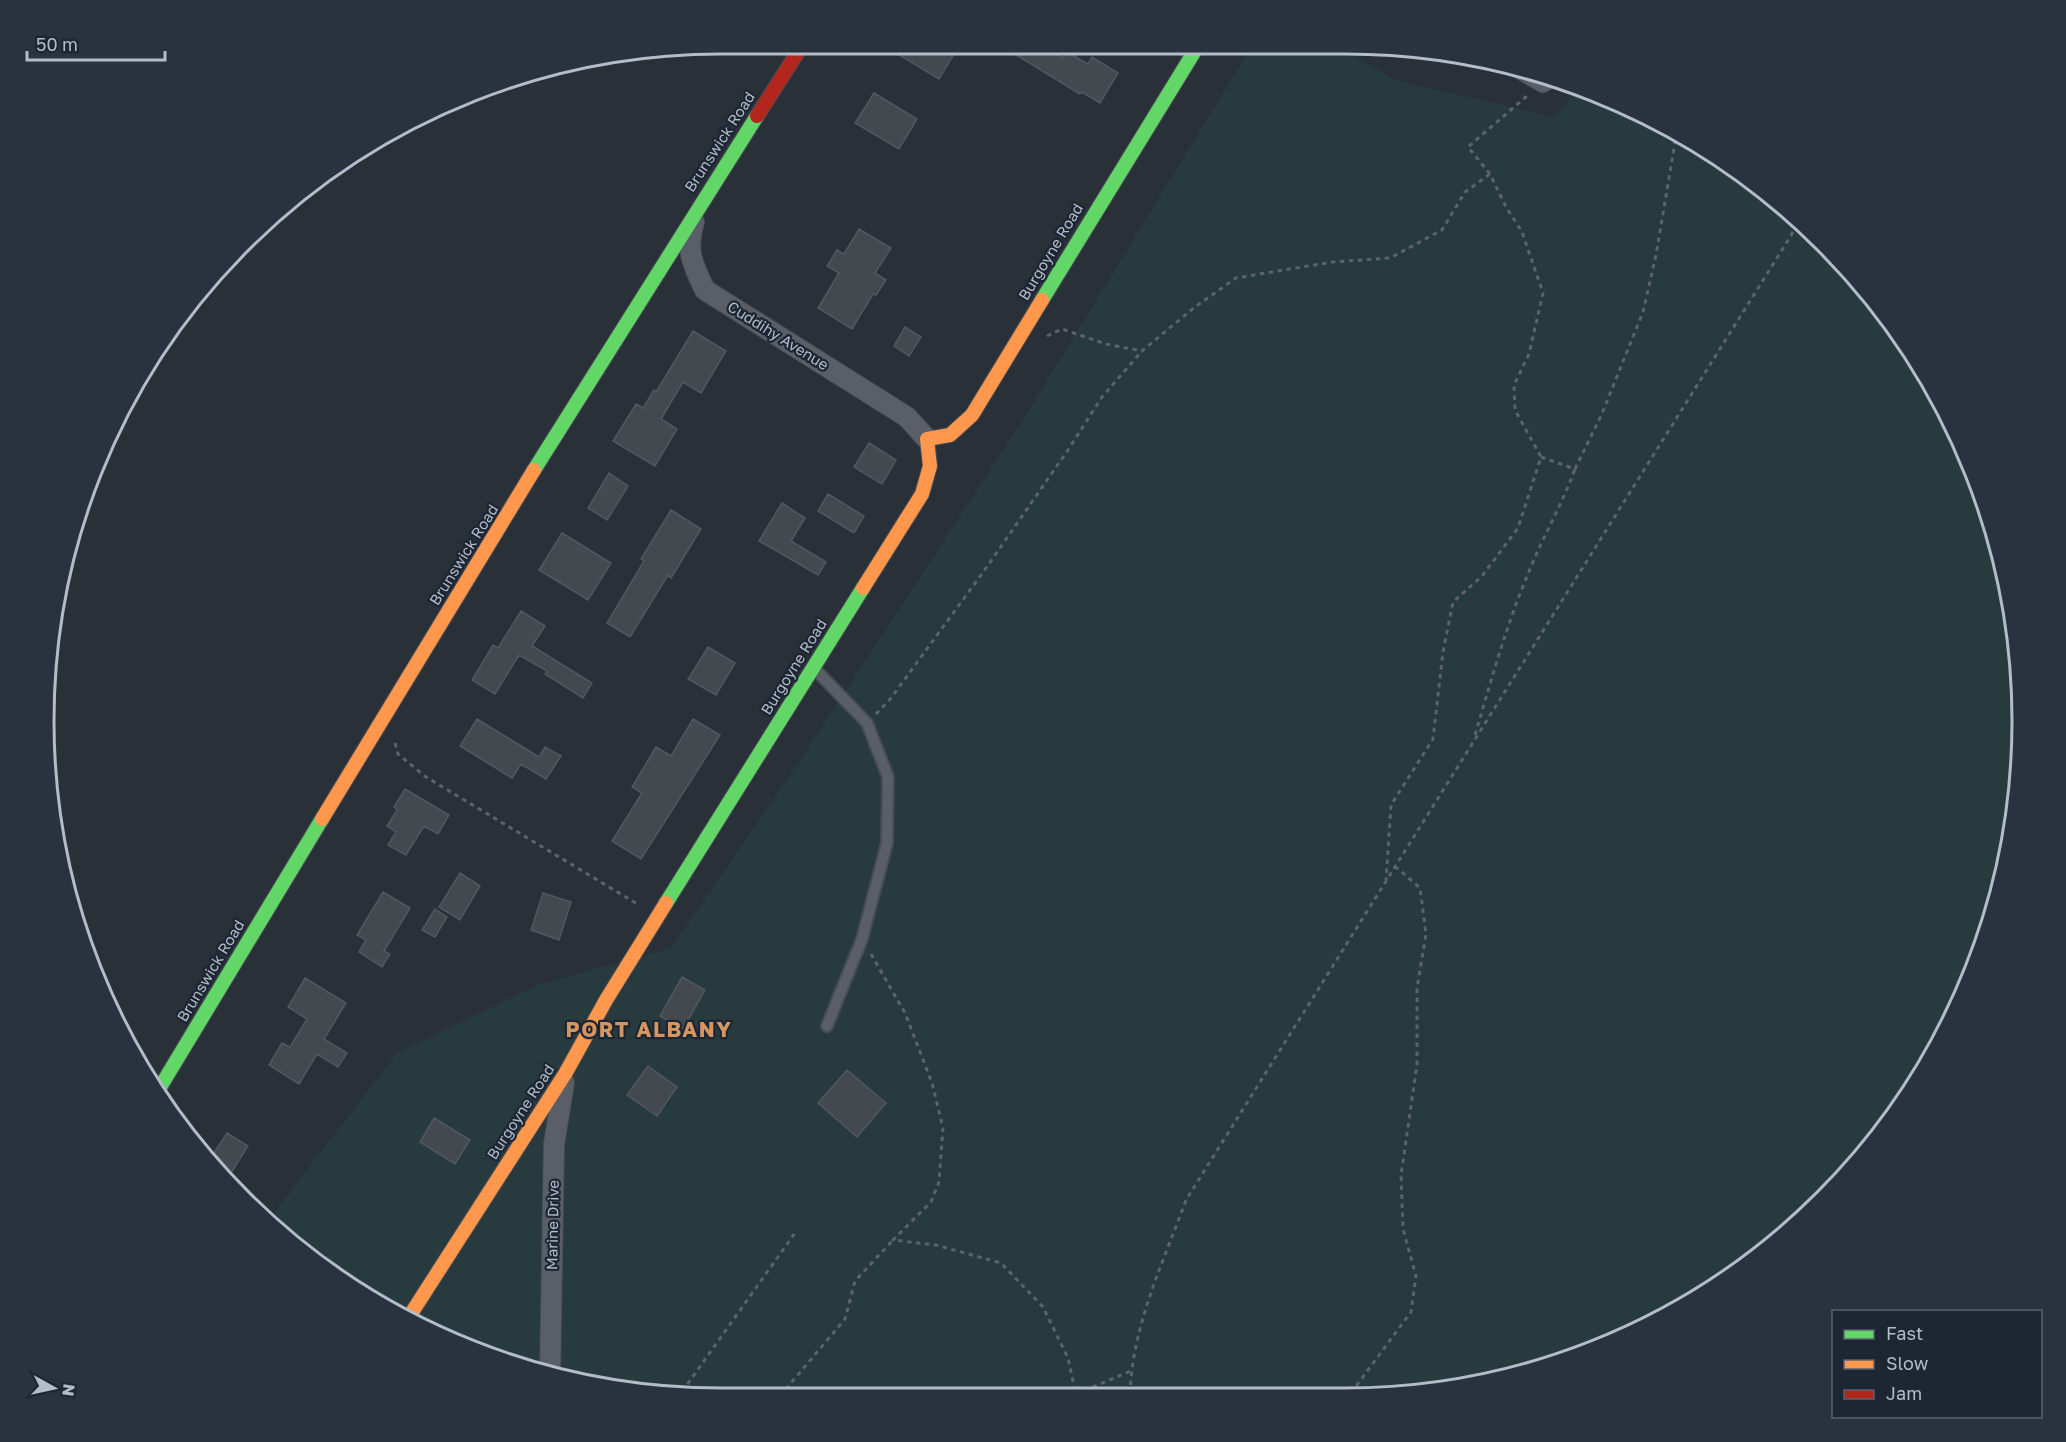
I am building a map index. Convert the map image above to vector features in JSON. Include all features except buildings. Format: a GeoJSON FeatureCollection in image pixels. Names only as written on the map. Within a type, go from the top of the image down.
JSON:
{"type":"FeatureCollection","features":[{"type":"Feature","properties":{"kind":"street","name":"Brunswick Road"},"geometry":{"type":"LineString","coordinates":[[162,1085],[392,703],[702,200],[797,54]]}},
{"type":"Feature","properties":{"kind":"street","name":"Burgoyne Road"},"geometry":{"type":"LineString","coordinates":[[412,1312],[566,1074],[606,1000],[922,494],[930,465],[927,439],[950,435],[972,415],[1193,54]]}},
{"type":"Feature","properties":{"kind":"street","name":"Cuddihy Avenue"},"geometry":{"type":"LineString","coordinates":[[702,200],[689,236],[692,263],[705,290],[907,417],[927,439]]}},
{"type":"Feature","properties":{"kind":"street","name":"Marine Drive"},"geometry":{"type":"LineString","coordinates":[[550,1366],[554,1144],[566,1074]]}},
{"type":"Feature","properties":{"kind":"lane"},"geometry":{"type":"LineString","coordinates":[[813,668],[867,723],[888,777],[887,843],[862,939],[827,1026]]}},
{"type":"Feature","properties":{"kind":"path"},"geometry":{"type":"LineString","coordinates":[[1541,84],[1468,147],[1490,174],[1506,207],[1522,232],[1543,293],[1528,354],[1514,385],[1515,410],[1541,458],[1575,469]]}},
{"type":"Feature","properties":{"kind":"path"},"geometry":{"type":"LineString","coordinates":[[1474,740],[1501,645],[1528,573],[1601,416],[1643,312],[1656,255],[1675,142]]}},
{"type":"Feature","properties":{"kind":"path"},"geometry":{"type":"LineString","coordinates":[[867,723],[891,698],[984,572],[1068,450],[1102,396],[1142,351],[1236,278],[1332,262],[1390,258],[1442,230],[1465,192],[1490,174]]}},
{"type":"Feature","properties":{"kind":"path"},"geometry":{"type":"LineString","coordinates":[[1130,1388],[1131,1371],[1146,1306],[1186,1200],[1792,234],[1793,227]]}},
{"type":"Feature","properties":{"kind":"path"},"geometry":{"type":"LineString","coordinates":[[1046,337],[1062,329],[1106,344],[1142,351]]}},
{"type":"Feature","properties":{"kind":"path"},"geometry":{"type":"LineString","coordinates":[[1386,880],[1391,805],[1433,739],[1443,652],[1453,602],[1482,576],[1518,528],[1541,458]]}},
{"type":"Feature","properties":{"kind":"path"},"geometry":{"type":"LineString","coordinates":[[393,737],[398,754],[426,777],[642,907]]}},
{"type":"Feature","properties":{"kind":"path"},"geometry":{"type":"LineString","coordinates":[[1355,1388],[1411,1312],[1416,1276],[1403,1229],[1401,1175],[1417,1065],[1417,988],[1426,934],[1420,888],[1395,866]]}},
{"type":"Feature","properties":{"kind":"path"},"geometry":{"type":"LineString","coordinates":[[787,1388],[845,1319],[855,1281],[931,1202],[939,1182],[943,1128],[932,1083],[905,1013],[862,939]]}},
{"type":"Feature","properties":{"kind":"path"},"geometry":{"type":"LineString","coordinates":[[685,1387],[795,1233]]}},
{"type":"Feature","properties":{"kind":"path"},"geometry":{"type":"LineString","coordinates":[[893,1240],[936,1245],[1001,1263],[1043,1307],[1068,1359],[1075,1388]]}},
{"type":"Feature","properties":{"kind":"path"},"geometry":{"type":"LineString","coordinates":[[1090,1388],[1131,1371]]}},
{"type":"Feature","properties":{"kind":"green space"},"geometry":{"type":"Polygon","coordinates":[[[1247,54],[1352,54],[1395,80],[1555,117],[1573,94],[1640,123],[1716,166],[1751,192],[1817,249],[1874,315],[1900,350],[1943,426],[1961,466],[1977,507],[1999,591],[2011,677],[2012,721],[2011,765],[1999,851],[1977,935],[1961,976],[1943,1016],[1900,1092],[1874,1127],[1817,1193],[1751,1250],[1716,1276],[1640,1319],[1600,1337],[1559,1353],[1475,1375],[1389,1387],[1345,1388],[721,1388],[677,1387],[634,1382],[591,1375],[507,1353],[426,1319],[350,1276],[272,1214],[397,1053],[537,985],[671,948],[803,756],[1024,418],[1247,54]]]}},
{"type":"Feature","properties":{"kind":"traffic: fast"},"geometry":{"type":"LineString","coordinates":[[1042,300],[1193,54]]}},
{"type":"Feature","properties":{"kind":"traffic: fast"},"geometry":{"type":"LineString","coordinates":[[534,470],[757,116]]}},
{"type":"Feature","properties":{"kind":"traffic: fast"},"geometry":{"type":"LineString","coordinates":[[666,903],[863,588]]}},
{"type":"Feature","properties":{"kind":"traffic: fast"},"geometry":{"type":"LineString","coordinates":[[162,1085],[322,819]]}},
{"type":"Feature","properties":{"kind":"traffic: slow"},"geometry":{"type":"LineString","coordinates":[[863,588],[922,494],[930,466],[927,439],[950,435],[972,415],[1042,300]]}},
{"type":"Feature","properties":{"kind":"traffic: slow"},"geometry":{"type":"LineString","coordinates":[[322,819],[534,470]]}},
{"type":"Feature","properties":{"kind":"traffic: slow"},"geometry":{"type":"LineString","coordinates":[[412,1312],[565,1074],[606,1000],[666,903]]}},
{"type":"Feature","properties":{"kind":"traffic: jam"},"geometry":{"type":"LineString","coordinates":[[757,116],[797,54]]}},
{"type":"Feature","properties":{"kind":"district","name":"PORT ALBANY"},"geometry":{"type":"Point","coordinates":[649,1030]}}]}
